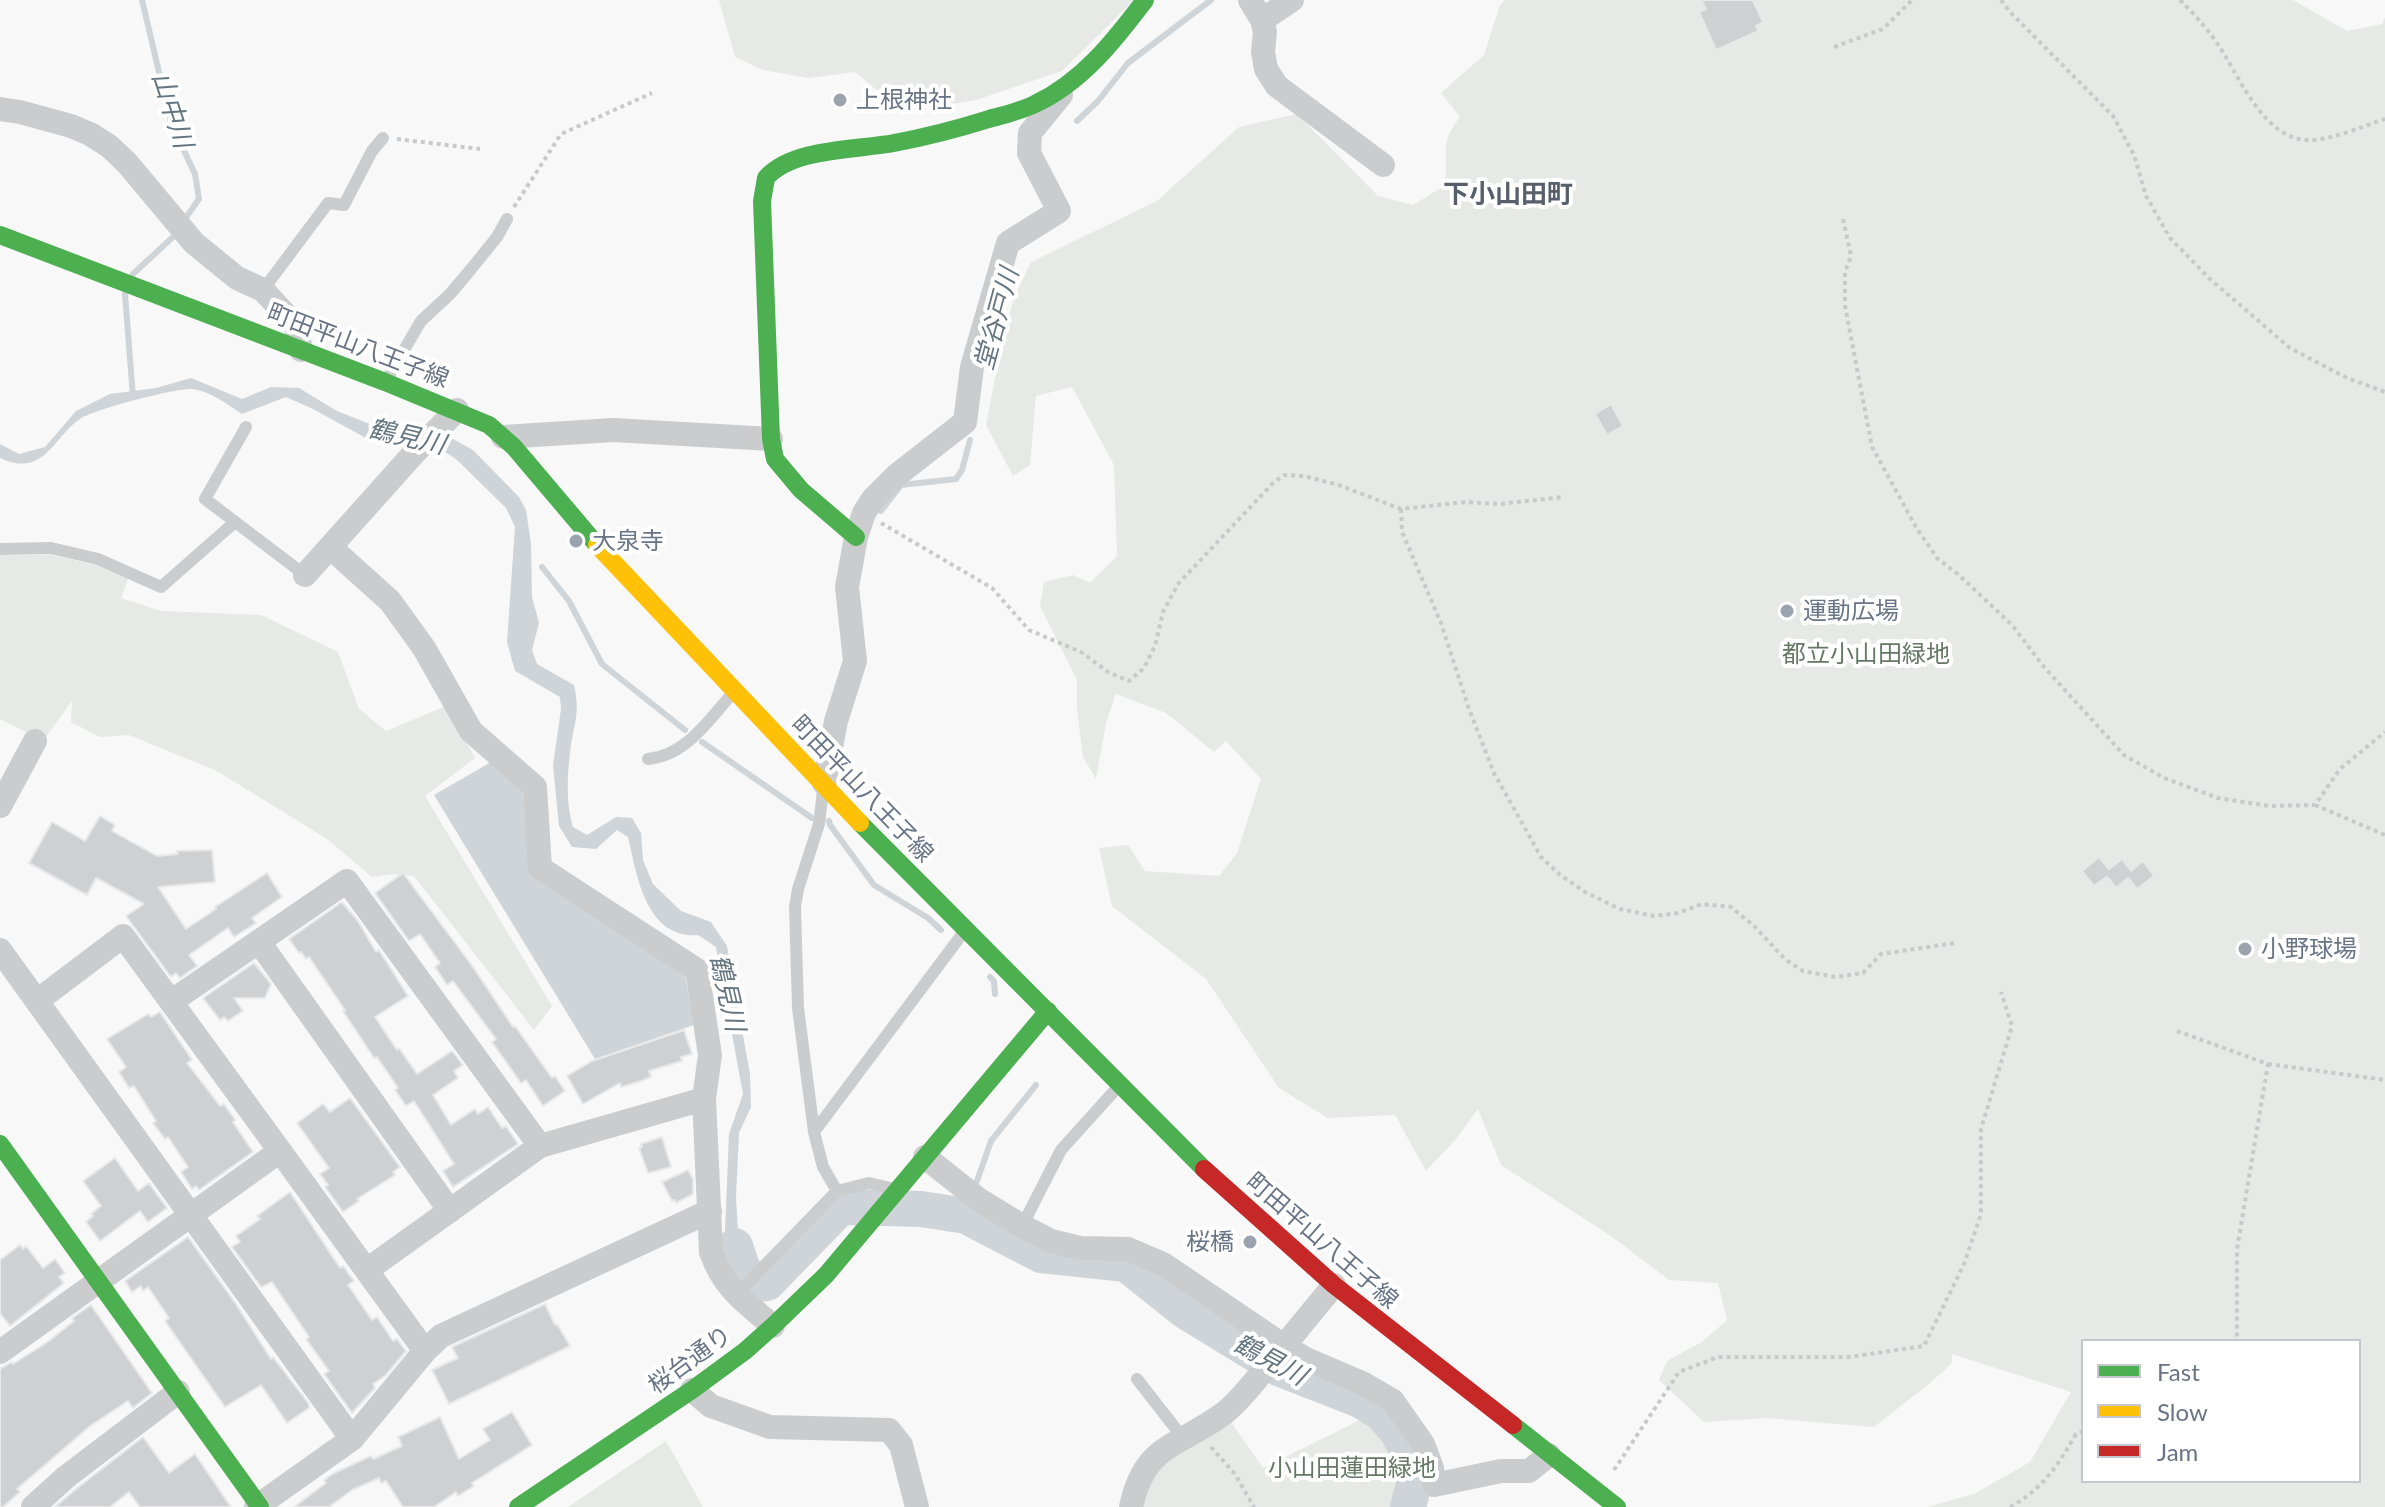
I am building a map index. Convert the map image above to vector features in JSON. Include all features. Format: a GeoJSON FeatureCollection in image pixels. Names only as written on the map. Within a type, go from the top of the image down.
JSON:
{"type":"FeatureCollection","features":[{"type":"Feature","properties":{"kind":"main road"},"geometry":{"type":"LineString","coordinates":[[856,537],[801,490],[775,459],[771,439],[762,201],[768,175],[796,158],[900,142],[1011,113],[1048,99],[1070,84],[1105,52],[1145,0]]}},
{"type":"Feature","properties":{"kind":"main road","name":"町田平山八王子線"},"geometry":{"type":"LineString","coordinates":[[0,235],[385,382],[489,425],[503,437],[589,537],[909,874],[1221,1186],[1334,1285],[1617,1507]]}},
{"type":"Feature","properties":{"kind":"main road"},"geometry":{"type":"LineString","coordinates":[[897,1191],[1048,1011]]}},
{"type":"Feature","properties":{"kind":"main road"},"geometry":{"type":"LineString","coordinates":[[0,1144],[258,1506]]}},
{"type":"Feature","properties":{"kind":"main road","name":"桜台通り"},"geometry":{"type":"LineString","coordinates":[[518,1507],[745,1351],[826,1275],[897,1191]]}},
{"type":"Feature","properties":{"kind":"street"},"geometry":{"type":"LineString","coordinates":[[1292,0],[1256,10],[1265,32],[1263,52],[1266,69],[1277,86],[1383,165]]}},
{"type":"Feature","properties":{"kind":"street"},"geometry":{"type":"LineString","coordinates":[[824,783],[836,721],[855,661],[847,587],[856,537],[864,513],[897,475],[965,422],[972,367],[1008,243],[1059,211],[1029,153],[1030,133],[1070,84]]}},
{"type":"Feature","properties":{"kind":"street"},"geometry":{"type":"LineString","coordinates":[[0,109],[71,126],[109,146],[194,243],[237,278],[263,290],[296,326],[301,350]]}},
{"type":"Feature","properties":{"kind":"street"},"geometry":{"type":"LineString","coordinates":[[305,575],[457,410]]}},
{"type":"Feature","properties":{"kind":"street"},"geometry":{"type":"LineString","coordinates":[[503,437],[613,430],[771,439]]}},
{"type":"Feature","properties":{"kind":"street"},"geometry":{"type":"LineString","coordinates":[[330,547],[390,601],[424,648],[471,731],[535,787],[540,868],[697,970],[710,1055],[704,1099],[711,1252],[719,1273],[740,1290],[773,1326]]}},
{"type":"Feature","properties":{"kind":"street"},"geometry":{"type":"LineString","coordinates":[[0,806],[35,741]]}},
{"type":"Feature","properties":{"kind":"street"},"geometry":{"type":"LineString","coordinates":[[172,1001],[347,881],[540,1146]]}},
{"type":"Feature","properties":{"kind":"street"},"geometry":{"type":"LineString","coordinates":[[37,1001],[123,936],[425,1351]]}},
{"type":"Feature","properties":{"kind":"street"},"geometry":{"type":"LineString","coordinates":[[259,942],[450,1211]]}},
{"type":"Feature","properties":{"kind":"street"},"geometry":{"type":"LineString","coordinates":[[0,950],[352,1439]]}},
{"type":"Feature","properties":{"kind":"street"},"geometry":{"type":"LineString","coordinates":[[367,1270],[540,1146],[704,1099]]}},
{"type":"Feature","properties":{"kind":"street"},"geometry":{"type":"LineString","coordinates":[[0,1352],[280,1151]]}},
{"type":"Feature","properties":{"kind":"street"},"geometry":{"type":"LineString","coordinates":[[925,1157],[978,1199],[1022,1226],[1051,1241],[1080,1248],[1128,1249],[1163,1264],[1276,1355],[1306,1359],[1362,1383],[1393,1401],[1423,1444],[1432,1468],[1434,1485],[1501,1471],[1529,1471],[1549,1455]]}},
{"type":"Feature","properties":{"kind":"street"},"geometry":{"type":"LineString","coordinates":[[258,1506],[352,1439],[441,1336],[710,1211]]}},
{"type":"Feature","properties":{"kind":"street"},"geometry":{"type":"LineString","coordinates":[[1131,1507],[1137,1484],[1149,1462],[1225,1412],[1334,1285]]}},
{"type":"Feature","properties":{"kind":"street"},"geometry":{"type":"LineString","coordinates":[[692,1390],[711,1406],[770,1427],[889,1430],[901,1445],[917,1507]]}},
{"type":"Feature","properties":{"kind":"street"},"geometry":{"type":"LineString","coordinates":[[33,1507],[66,1477],[178,1392]]}},
{"type":"Feature","properties":{"kind":"lane"},"geometry":{"type":"LineString","coordinates":[[263,290],[328,203],[344,205],[372,151],[383,138]]}},
{"type":"Feature","properties":{"kind":"lane"},"geometry":{"type":"LineString","coordinates":[[385,382],[421,321],[467,274],[497,237],[507,219]]}},
{"type":"Feature","properties":{"kind":"lane"},"geometry":{"type":"LineString","coordinates":[[246,427],[205,499],[305,575]]}},
{"type":"Feature","properties":{"kind":"lane"},"geometry":{"type":"LineString","coordinates":[[0,549],[51,548],[86,556],[161,587],[235,522]]}},
{"type":"Feature","properties":{"kind":"lane"},"geometry":{"type":"LineString","coordinates":[[648,759],[685,746],[735,691]]}},
{"type":"Feature","properties":{"kind":"lane"},"geometry":{"type":"LineString","coordinates":[[824,783],[819,824],[795,907],[798,1008],[814,1132],[823,1167],[837,1191]]}},
{"type":"Feature","properties":{"kind":"lane"},"geometry":{"type":"LineString","coordinates":[[814,1132],[966,930]]}},
{"type":"Feature","properties":{"kind":"lane"},"geometry":{"type":"LineString","coordinates":[[1022,1226],[1061,1150],[1121,1085]]}},
{"type":"Feature","properties":{"kind":"lane"},"geometry":{"type":"LineString","coordinates":[[740,1290],[837,1191],[869,1183],[897,1191]]}},
{"type":"Feature","properties":{"kind":"lane"},"geometry":{"type":"LineString","coordinates":[[1137,1379],[1190,1434]]}},
{"type":"Feature","properties":{"kind":"path"},"geometry":{"type":"LineString","coordinates":[[1834,47],[1883,29],[1912,0]]}},
{"type":"Feature","properties":{"kind":"path"},"geometry":{"type":"LineString","coordinates":[[2001,0],[2113,116],[2134,155],[2146,196],[2170,238],[2180,249],[2290,348],[2347,378],[2385,392]]}},
{"type":"Feature","properties":{"kind":"path"},"geometry":{"type":"LineString","coordinates":[[2180,0],[2218,44],[2259,111],[2288,136],[2307,140],[2335,135],[2385,119]]}},
{"type":"Feature","properties":{"kind":"path"},"geometry":{"type":"LineString","coordinates":[[507,219],[561,134],[652,93]]}},
{"type":"Feature","properties":{"kind":"path"},"geometry":{"type":"LineString","coordinates":[[383,138],[480,149]]}},
{"type":"Feature","properties":{"kind":"path"},"geometry":{"type":"LineString","coordinates":[[1843,219],[1851,256],[1845,272],[1845,306],[1872,447],[1917,529],[1938,559],[2012,625],[2044,667],[2124,755],[2164,778],[2218,798],[2270,806],[2315,805],[2385,835]]}},
{"type":"Feature","properties":{"kind":"path"},"geometry":{"type":"LineString","coordinates":[[864,513],[992,588],[1029,630],[1081,652],[1108,672],[1129,681],[1144,668],[1155,646],[1163,612],[1178,584],[1284,475],[1304,476],[1339,485],[1401,509],[1563,497]]}},
{"type":"Feature","properties":{"kind":"path"},"geometry":{"type":"LineString","coordinates":[[1401,509],[1402,532],[1441,623],[1494,773],[1541,857],[1560,875],[1585,892],[1620,909],[1654,916],[1678,913],[1702,904],[1731,907],[1786,960],[1803,971],[1835,977],[1863,973],[1881,954],[1955,943]]}},
{"type":"Feature","properties":{"kind":"path"},"geometry":{"type":"LineString","coordinates":[[2315,805],[2340,769],[2385,732]]}},
{"type":"Feature","properties":{"kind":"path"},"geometry":{"type":"LineString","coordinates":[[1599,1492],[1679,1372],[1718,1357],[1849,1357],[1924,1346],[1964,1264],[1981,1214],[1981,1129],[2012,1026],[2001,992]]}},
{"type":"Feature","properties":{"kind":"path"},"geometry":{"type":"LineString","coordinates":[[2177,1031],[2268,1064],[2385,1080]]}},
{"type":"Feature","properties":{"kind":"path"},"geometry":{"type":"LineString","coordinates":[[2237,1339],[2237,1249],[2268,1064]]}},
{"type":"Feature","properties":{"kind":"path"},"geometry":{"type":"LineString","coordinates":[[2010,1507],[2035,1490],[2053,1472],[2076,1434],[2081,1432]]}},
{"type":"Feature","properties":{"kind":"path"},"geometry":{"type":"LineString","coordinates":[[1190,1434],[1235,1474],[1254,1507]]}},
{"type":"Feature","properties":{"kind":"green space"},"geometry":{"type":"Polygon","coordinates":[[[719,0],[1134,0],[1062,71],[976,100],[903,112],[855,72],[809,78],[763,70],[735,57],[719,0]]]}},
{"type":"Feature","properties":{"kind":"green space","name":"都立小山田緑地"},"geometry":{"type":"Polygon","coordinates":[[[1505,0],[2293,0],[2347,31],[2382,24],[2385,17],[2385,1507],[1927,1507],[1974,1494],[2030,1462],[2071,1392],[1952,1354],[1952,1363],[1874,1427],[1767,1418],[1704,1422],[1659,1380],[1667,1361],[1702,1342],[1727,1320],[1718,1283],[1669,1280],[1611,1236],[1501,1165],[1478,1109],[1456,1139],[1426,1171],[1395,1115],[1328,1118],[1279,1088],[1206,979],[1112,906],[1099,848],[1128,845],[1145,871],[1219,876],[1237,853],[1261,779],[1226,741],[1214,752],[1166,713],[1116,694],[1106,723],[1096,779],[1083,757],[1077,680],[1040,606],[1044,582],[1073,575],[1090,583],[1117,556],[1114,465],[1072,387],[1036,396],[1030,465],[1013,476],[986,425],[1014,298],[1031,262],[1157,201],[1239,127],[1297,114],[1378,196],[1413,205],[1444,186],[1446,144],[1460,117],[1441,93],[1484,55],[1500,5],[1505,0]]]}},
{"type":"Feature","properties":{"kind":"green space"},"geometry":{"type":"Polygon","coordinates":[[[0,555],[52,555],[96,565],[128,579],[121,598],[161,611],[261,615],[338,652],[359,709],[386,731],[446,706],[475,758],[425,796],[552,1006],[534,1030],[414,876],[393,874],[372,877],[327,839],[217,771],[129,735],[100,737],[71,722],[72,701],[43,741],[0,719],[0,555]]]}},
{"type":"Feature","properties":{"kind":"green space","name":"小山田蓮田緑地"},"geometry":{"type":"Polygon","coordinates":[[[1229,1419],[1263,1468],[1362,1419],[1383,1437],[1393,1457],[1395,1481],[1390,1507],[1140,1507],[1155,1469],[1229,1419]]]}},
{"type":"Feature","properties":{"kind":"green space"},"geometry":{"type":"Polygon","coordinates":[[[666,1441],[703,1507],[568,1507],[666,1441]]]}},
{"type":"Feature","properties":{"kind":"water"},"geometry":{"type":"Polygon","coordinates":[[[191,378],[242,399],[271,387],[299,388],[337,411],[380,428],[453,439],[473,450],[519,497],[526,510],[531,544],[532,597],[539,623],[532,650],[537,664],[574,685],[576,696],[577,712],[568,781],[573,827],[587,835],[616,817],[632,818],[641,833],[643,860],[653,884],[681,911],[711,922],[727,946],[750,1074],[751,1107],[739,1133],[736,1197],[739,1249],[747,1265],[763,1279],[754,1290],[736,1275],[729,1261],[725,1230],[729,1134],[743,1094],[716,947],[698,935],[680,934],[666,927],[655,916],[640,886],[628,837],[617,830],[596,849],[572,847],[559,826],[553,765],[560,697],[515,671],[507,642],[515,527],[506,508],[447,453],[364,437],[286,397],[242,414],[199,390],[170,392],[117,405],[80,419],[46,453],[28,463],[0,458],[0,444],[19,454],[45,447],[76,411],[110,394],[156,388],[191,378]]]}},
{"type":"Feature","properties":{"kind":"water"},"geometry":{"type":"Polygon","coordinates":[[[491,762],[523,790],[531,875],[685,975],[694,1025],[595,1059],[434,795],[491,762]]]}},
{"type":"Feature","properties":{"kind":"building"},"geometry":{"type":"Polygon","coordinates":[[[1701,0],[1753,0],[1763,22],[1756,26],[1759,31],[1716,50],[1699,12],[1706,9],[1701,0]]]}},
{"type":"Feature","properties":{"kind":"building"},"geometry":{"type":"Polygon","coordinates":[[[1611,404],[1623,426],[1607,435],[1595,414],[1611,404]]]}},
{"type":"Feature","properties":{"kind":"building"},"geometry":{"type":"Polygon","coordinates":[[[100,816],[115,825],[112,831],[157,856],[178,854],[177,851],[212,850],[215,882],[158,887],[186,929],[267,873],[282,897],[252,918],[256,923],[234,937],[228,928],[189,955],[197,966],[180,978],[176,973],[171,977],[126,916],[144,904],[96,878],[87,895],[29,863],[52,822],[85,841],[100,816]]]}},
{"type":"Feature","properties":{"kind":"building"},"geometry":{"type":"Polygon","coordinates":[[[2099,857],[2109,869],[2122,859],[2131,871],[2143,861],[2154,876],[2137,889],[2128,878],[2116,888],[2107,877],[2094,886],[2082,871],[2099,857]]]}},
{"type":"Feature","properties":{"kind":"building"},"geometry":{"type":"Polygon","coordinates":[[[403,873],[513,1027],[565,1091],[543,1106],[526,1080],[521,1083],[492,1042],[496,1039],[453,981],[447,985],[435,967],[440,963],[420,934],[409,941],[375,893],[403,873]]]}},
{"type":"Feature","properties":{"kind":"building"},"geometry":{"type":"Polygon","coordinates":[[[342,902],[358,921],[376,952],[379,950],[408,996],[375,1017],[397,1050],[399,1048],[417,1074],[452,1051],[463,1065],[454,1071],[458,1078],[433,1095],[451,1125],[475,1109],[478,1114],[488,1107],[518,1144],[453,1187],[443,1171],[454,1164],[414,1101],[406,1106],[395,1090],[398,1088],[377,1057],[374,1058],[309,957],[306,959],[299,953],[289,939],[342,902]]]}},
{"type":"Feature","properties":{"kind":"building"},"geometry":{"type":"Polygon","coordinates":[[[254,963],[271,984],[265,998],[234,998],[243,1011],[228,1021],[224,1017],[220,1020],[203,998],[254,963]]]}},
{"type":"Feature","properties":{"kind":"building"},"geometry":{"type":"Polygon","coordinates":[[[160,1012],[192,1060],[187,1063],[220,1106],[224,1104],[253,1152],[199,1190],[196,1186],[192,1189],[181,1172],[188,1167],[168,1137],[165,1139],[153,1123],[156,1121],[134,1086],[129,1088],[119,1072],[126,1067],[107,1039],[148,1014],[151,1017],[160,1012]]]}},
{"type":"Feature","properties":{"kind":"building"},"geometry":{"type":"Polygon","coordinates":[[[684,1030],[692,1054],[681,1057],[682,1061],[649,1071],[651,1077],[621,1087],[620,1083],[583,1104],[567,1076],[592,1061],[684,1030]]]}},
{"type":"Feature","properties":{"kind":"building"},"geometry":{"type":"Polygon","coordinates":[[[350,1098],[400,1167],[393,1172],[395,1175],[357,1199],[359,1201],[343,1212],[325,1187],[328,1185],[320,1174],[329,1168],[297,1123],[323,1104],[330,1112],[350,1098]]]}},
{"type":"Feature","properties":{"kind":"building"},"geometry":{"type":"Polygon","coordinates":[[[662,1137],[671,1167],[648,1173],[639,1148],[641,1144],[662,1137]]]}},
{"type":"Feature","properties":{"kind":"building"},"geometry":{"type":"Polygon","coordinates":[[[115,1158],[138,1191],[149,1183],[167,1208],[148,1222],[140,1211],[100,1241],[86,1222],[101,1206],[83,1181],[115,1158]]]}},
{"type":"Feature","properties":{"kind":"building"},"geometry":{"type":"Polygon","coordinates":[[[688,1170],[693,1179],[693,1194],[676,1203],[662,1182],[688,1170]]]}},
{"type":"Feature","properties":{"kind":"building"},"geometry":{"type":"Polygon","coordinates":[[[290,1192],[340,1268],[343,1266],[354,1281],[348,1285],[372,1320],[377,1317],[393,1341],[397,1339],[406,1351],[385,1376],[373,1384],[375,1388],[352,1413],[324,1374],[329,1371],[272,1282],[261,1287],[232,1247],[240,1242],[236,1236],[260,1219],[257,1216],[290,1192]]]}},
{"type":"Feature","properties":{"kind":"building"},"geometry":{"type":"Polygon","coordinates":[[[188,1237],[271,1359],[273,1357],[309,1404],[309,1408],[287,1423],[261,1385],[225,1407],[165,1321],[169,1318],[148,1287],[143,1291],[141,1286],[132,1292],[125,1281],[188,1237]]]}},
{"type":"Feature","properties":{"kind":"building"},"geometry":{"type":"Polygon","coordinates":[[[20,1245],[23,1249],[26,1246],[43,1268],[55,1259],[65,1273],[59,1277],[64,1283],[10,1326],[0,1313],[0,1260],[20,1245]]]}},
{"type":"Feature","properties":{"kind":"building"},"geometry":{"type":"Polygon","coordinates":[[[545,1304],[570,1346],[449,1404],[432,1370],[458,1358],[452,1347],[545,1304]]]}},
{"type":"Feature","properties":{"kind":"building"},"geometry":{"type":"Polygon","coordinates":[[[91,1305],[152,1393],[133,1408],[128,1401],[90,1426],[0,1507],[0,1369],[49,1341],[74,1321],[72,1318],[91,1305]]]}},
{"type":"Feature","properties":{"kind":"building"},"geometry":{"type":"Polygon","coordinates":[[[512,1412],[532,1445],[472,1483],[474,1486],[458,1496],[456,1492],[434,1507],[403,1507],[386,1481],[381,1483],[379,1478],[352,1490],[329,1507],[294,1507],[326,1483],[324,1480],[334,1473],[402,1446],[398,1437],[440,1417],[459,1459],[490,1440],[483,1429],[512,1412]]]}},
{"type":"Feature","properties":{"kind":"building"},"geometry":{"type":"Polygon","coordinates":[[[143,1437],[169,1473],[195,1454],[231,1507],[140,1507],[129,1492],[110,1507],[55,1507],[76,1489],[143,1437]]]}},
{"type":"Feature","properties":{"kind":"waterway","name":"山中川"},"geometry":{"type":"LineString","coordinates":[[142,0],[171,123],[195,174],[199,199],[187,216]]}},
{"type":"Feature","properties":{"kind":"waterway","name":"堂谷戸川"},"geometry":{"type":"LineString","coordinates":[[1077,121],[1098,101],[1128,63],[1211,0]]}},
{"type":"Feature","properties":{"kind":"waterway","name":"山中川"},"geometry":{"type":"LineString","coordinates":[[133,274],[174,236]]}},
{"type":"Feature","properties":{"kind":"waterway","name":"山中川"},"geometry":{"type":"LineString","coordinates":[[125,294],[133,397]]}},
{"type":"Feature","properties":{"kind":"waterway","name":"堂谷戸川"},"geometry":{"type":"LineString","coordinates":[[881,511],[901,485],[956,479],[962,470],[970,440]]}},
{"type":"Feature","properties":{"kind":"waterway"},"geometry":{"type":"LineString","coordinates":[[542,567],[569,601],[602,664],[685,730]]}},
{"type":"Feature","properties":{"kind":"waterway"},"geometry":{"type":"LineString","coordinates":[[702,742],[812,818]]}},
{"type":"Feature","properties":{"kind":"waterway","name":"堂谷戸川"},"geometry":{"type":"LineString","coordinates":[[829,821],[874,885],[928,918],[941,930]]}},
{"type":"Feature","properties":{"kind":"waterway","name":"堂谷戸川"},"geometry":{"type":"LineString","coordinates":[[990,977],[994,981],[995,994]]}},
{"type":"Feature","properties":{"kind":"waterway","name":"堂谷戸川"},"geometry":{"type":"LineString","coordinates":[[977,1181],[991,1141],[1036,1085]]}},
{"type":"Feature","properties":{"kind":"waterway","name":"鶴見川"},"geometry":{"type":"LineString","coordinates":[[735,1246],[743,1270],[757,1284],[767,1283],[841,1207],[921,1209],[966,1216],[1041,1255],[1126,1264],[1185,1311],[1278,1368],[1360,1400],[1380,1412],[1397,1431],[1411,1457],[1414,1484],[1408,1507]]}},
{"type":"Feature","properties":{"kind":"waterway","name":"堂谷戸川"},"geometry":{"type":"LineString","coordinates":[[966,1216],[968,1208]]}},
{"type":"Feature","properties":{"kind":"traffic: fast"},"geometry":{"type":"LineString","coordinates":[[856,537],[801,490],[775,459],[771,439],[762,201],[766,178],[777,168],[808,156],[918,138],[1035,104],[1082,72],[1109,45],[1145,0]]}},
{"type":"Feature","properties":{"kind":"traffic: fast"},"geometry":{"type":"LineString","coordinates":[[0,235],[385,382],[489,425],[514,447],[597,545]]}},
{"type":"Feature","properties":{"kind":"traffic: fast"},"geometry":{"type":"LineString","coordinates":[[860,823],[1204,1169]]}},
{"type":"Feature","properties":{"kind":"traffic: fast"},"geometry":{"type":"LineString","coordinates":[[518,1507],[692,1390],[773,1326],[826,1275],[1048,1011]]}},
{"type":"Feature","properties":{"kind":"traffic: fast"},"geometry":{"type":"LineString","coordinates":[[0,1144],[260,1507]]}},
{"type":"Feature","properties":{"kind":"traffic: fast"},"geometry":{"type":"LineString","coordinates":[[1513,1425],[1617,1507]]}},
{"type":"Feature","properties":{"kind":"traffic: slow"},"geometry":{"type":"LineString","coordinates":[[597,545],[860,823]]}},
{"type":"Feature","properties":{"kind":"traffic: jam"},"geometry":{"type":"LineString","coordinates":[[1204,1169],[1334,1285],[1513,1425]]}},
{"type":"Feature","properties":{"kind":"place","name":"上根神社"},"geometry":{"type":"Point","coordinates":[840,100]}},
{"type":"Feature","properties":{"kind":"place","name":"大泉寺"},"geometry":{"type":"Point","coordinates":[576,541]}},
{"type":"Feature","properties":{"kind":"place","name":"運動広場"},"geometry":{"type":"Point","coordinates":[1787,611]}},
{"type":"Feature","properties":{"kind":"place","name":"小野球場"},"geometry":{"type":"Point","coordinates":[2245,949]}},
{"type":"Feature","properties":{"kind":"place","name":"桜橋"},"geometry":{"type":"Point","coordinates":[1250,1242]}},
{"type":"Feature","properties":{"kind":"district","name":"下小山田町"},"geometry":{"type":"Point","coordinates":[1508,195]}}]}
